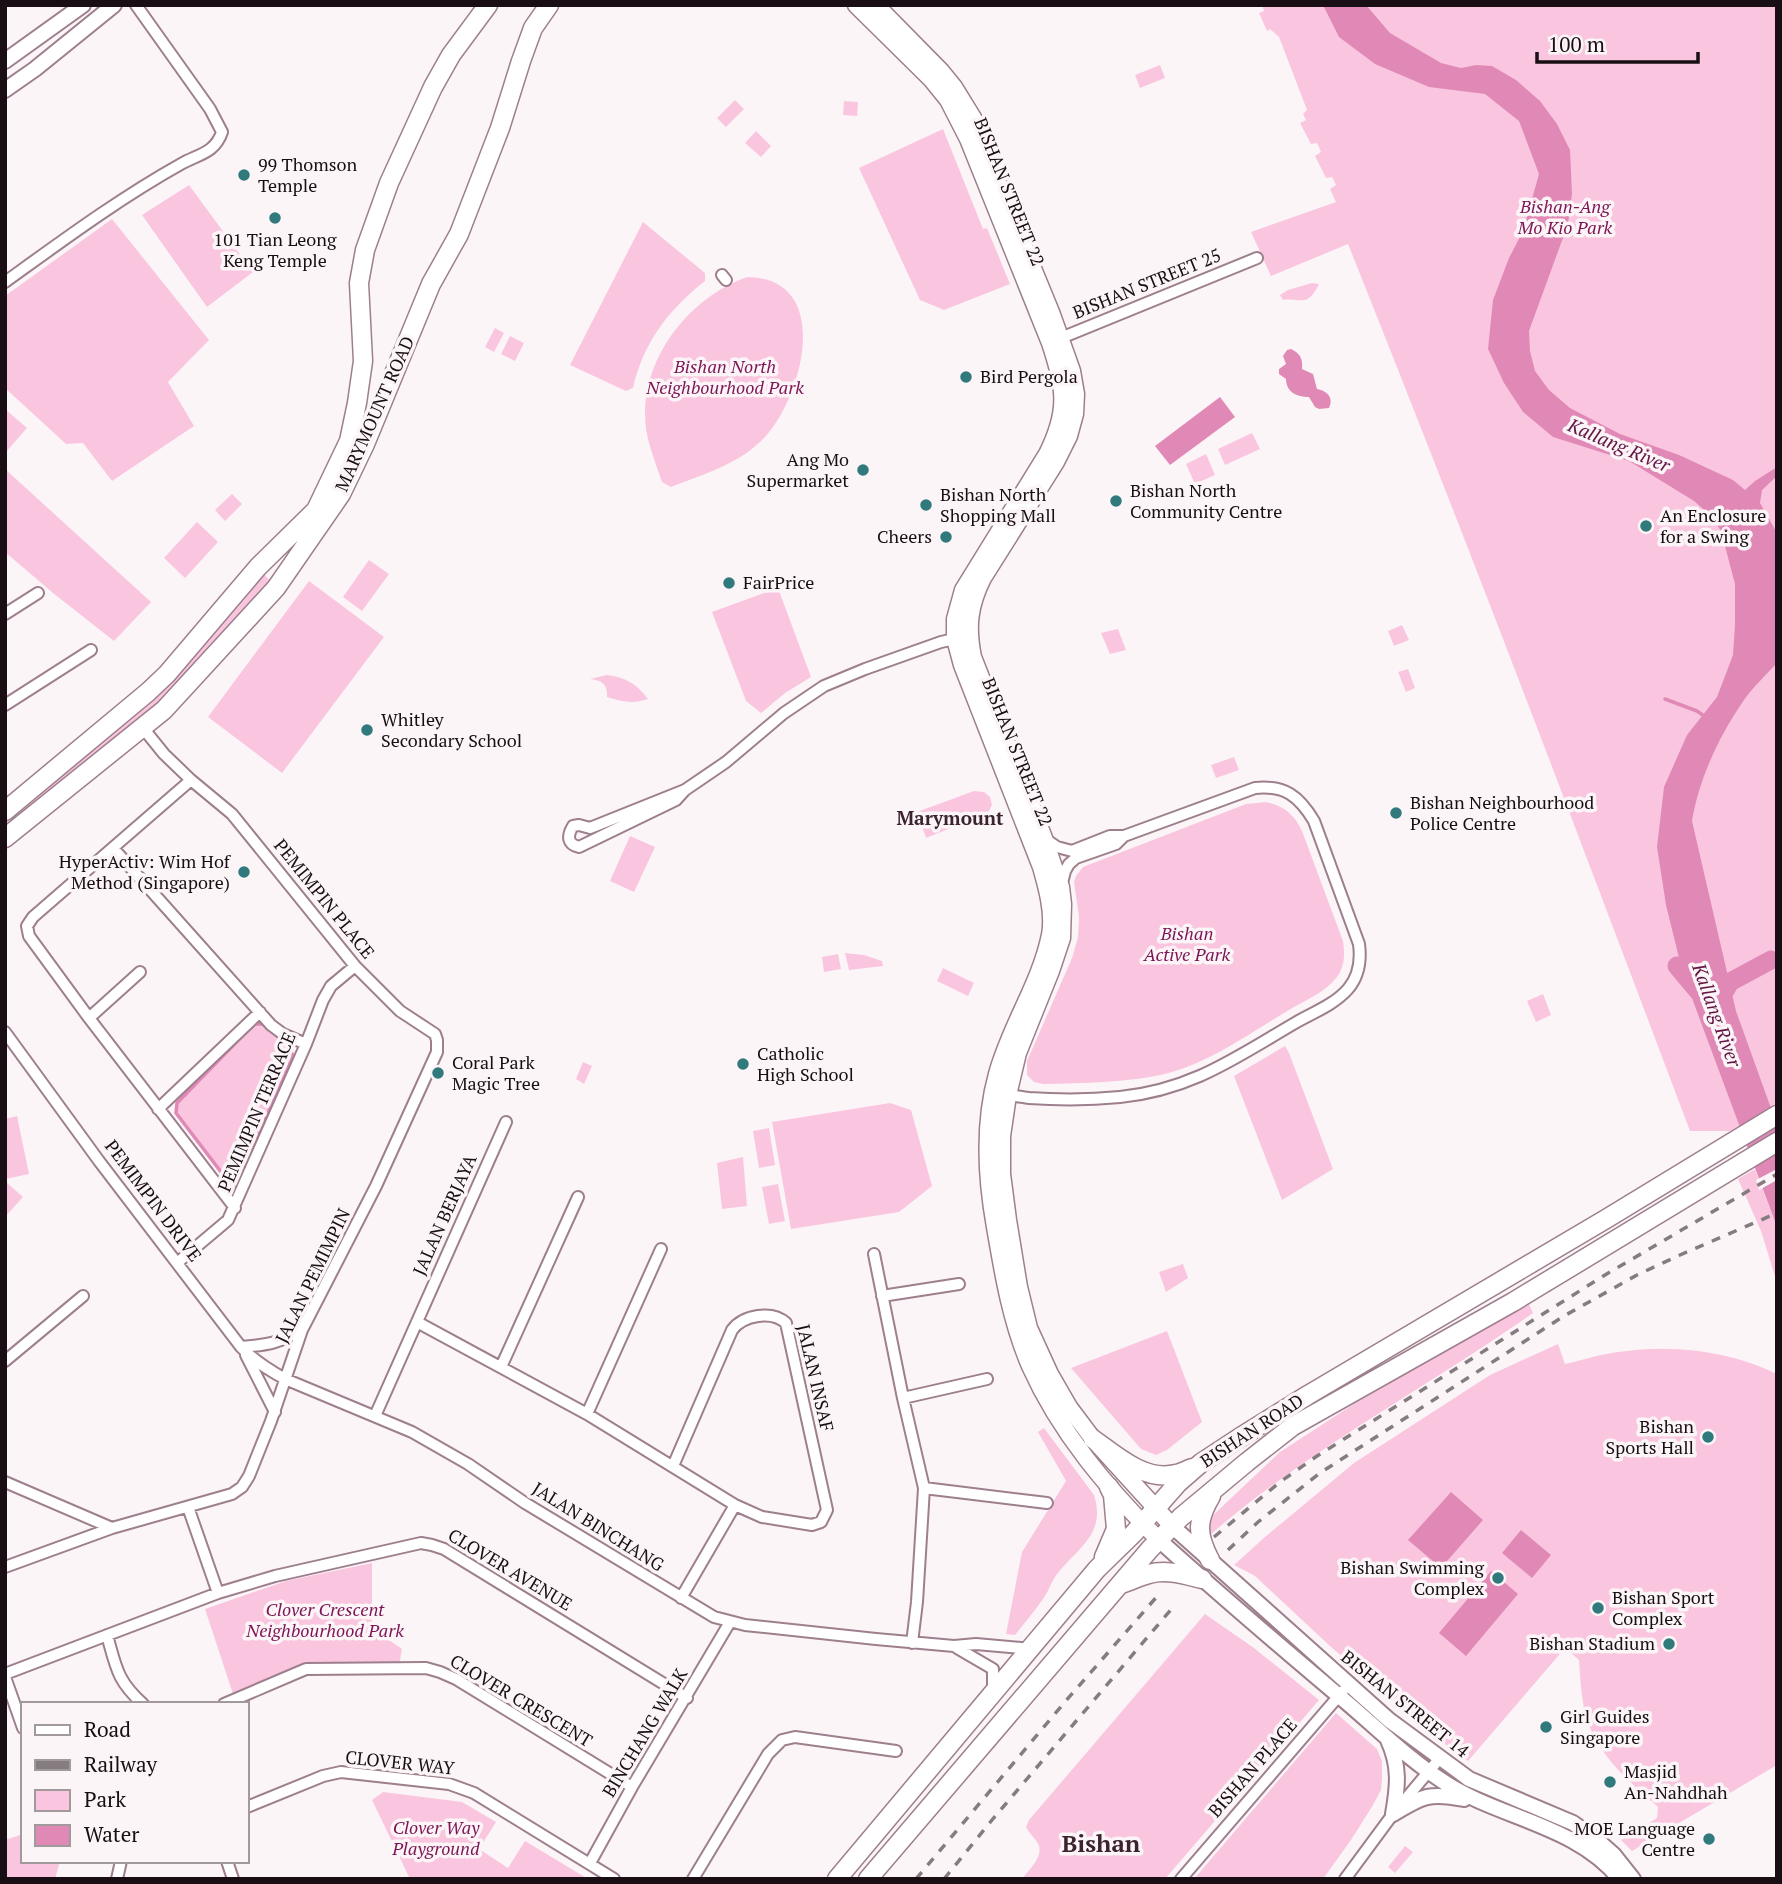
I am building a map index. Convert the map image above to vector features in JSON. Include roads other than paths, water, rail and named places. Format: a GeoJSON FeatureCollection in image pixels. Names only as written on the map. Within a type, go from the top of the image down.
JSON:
{"type":"FeatureCollection","features":[{"type":"Feature","properties":{"kind":"main road","name":"MARYMOUNT ROAD"},"geometry":{"type":"LineString","coordinates":[[5,811],[158,683],[258,566],[316,510],[349,441],[357,403],[363,360],[359,283],[365,250],[389,183],[433,87],[451,55],[488,5]]}},
{"type":"Feature","properties":{"kind":"main road","name":"MARYMOUNT ROAD"},"geometry":{"type":"LineString","coordinates":[[5,838],[164,710],[276,588],[341,494],[365,444],[432,284],[459,234],[500,128],[533,29],[549,5]]}},
{"type":"Feature","properties":{"kind":"main road","name":"BISHAN STREET 22"},"geometry":{"type":"LineString","coordinates":[[856,5],[931,79],[952,107],[1055,340]]}},
{"type":"Feature","properties":{"kind":"main road","name":"BISHAN STREET 22"},"geometry":{"type":"LineString","coordinates":[[876,5],[941,71],[978,126],[1055,340],[1063,396],[1057,434],[963,590],[955,619],[973,657],[1044,838],[1063,904],[1062,938],[1051,971],[1001,1095],[990,1113],[987,1161],[1004,1280],[1018,1334],[1031,1367],[1083,1455],[1159,1540]]}},
{"type":"Feature","properties":{"kind":"main road","name":"BISHAN STREET 22"},"geometry":{"type":"LineString","coordinates":[[962,637],[962,665],[1041,867],[1051,916],[1050,934],[1038,971],[997,1074],[1001,1095],[1002,1174],[1019,1287],[1029,1328],[1069,1407],[1093,1439],[1172,1526]]}},
{"type":"Feature","properties":{"kind":"main road","name":"BISHAN ROAD"},"geometry":{"type":"LineString","coordinates":[[837,1879],[1097,1569],[1178,1483],[1201,1464],[1297,1401],[1777,1115]]}},
{"type":"Feature","properties":{"kind":"main road","name":"BISHAN ROAD"},"geometry":{"type":"LineString","coordinates":[[868,1879],[1159,1540],[1216,1487],[1293,1426],[1513,1302],[1777,1142]]}},
{"type":"Feature","properties":{"kind":"main road"},"geometry":{"type":"LineString","coordinates":[[1093,1439],[1134,1468],[1156,1475],[1176,1474],[1201,1464]]}},
{"type":"Feature","properties":{"kind":"main road"},"geometry":{"type":"LineString","coordinates":[[1097,1569],[1116,1529],[1113,1495],[1109,1486]]}},
{"type":"Feature","properties":{"kind":"main road"},"geometry":{"type":"LineString","coordinates":[[1210,1560],[1200,1539],[1200,1525],[1201,1515],[1216,1487]]}},
{"type":"Feature","properties":{"kind":"main road"},"geometry":{"type":"LineString","coordinates":[[1121,1584],[1150,1573],[1162,1572],[1202,1579]]}},
{"type":"Feature","properties":{"kind":"street"},"geometry":{"type":"LineString","coordinates":[[5,61],[82,5]]}},
{"type":"Feature","properties":{"kind":"street"},"geometry":{"type":"LineString","coordinates":[[5,90],[114,5]]}},
{"type":"Feature","properties":{"kind":"street"},"geometry":{"type":"LineString","coordinates":[[5,282],[116,204],[181,164],[212,149],[219,141],[222,131],[211,109],[136,5]]}},
{"type":"Feature","properties":{"kind":"street","name":"BISHAN STREET 25"},"geometry":{"type":"LineString","coordinates":[[1055,340],[1257,258]]}},
{"type":"Feature","properties":{"kind":"street"},"geometry":{"type":"LineString","coordinates":[[5,614],[38,593]]}},
{"type":"Feature","properties":{"kind":"street"},"geometry":{"type":"LineString","coordinates":[[685,790],[676,800],[587,844],[579,847],[570,842],[569,832],[573,827],[579,825],[590,828],[685,790],[719,768],[784,713],[824,685],[874,665],[962,637]]}},
{"type":"Feature","properties":{"kind":"street"},"geometry":{"type":"LineString","coordinates":[[5,705],[91,650]]}},
{"type":"Feature","properties":{"kind":"street","name":"PEMIMPIN PLACE"},"geometry":{"type":"LineString","coordinates":[[143,728],[164,754],[232,814],[355,966],[400,1012],[435,1034]]}},
{"type":"Feature","properties":{"kind":"street"},"geometry":{"type":"LineString","coordinates":[[191,780],[33,917],[27,926],[29,936],[89,1018],[235,1208]]}},
{"type":"Feature","properties":{"kind":"street"},"geometry":{"type":"LineString","coordinates":[[1001,1095],[1028,1098],[1121,1097],[1170,1088],[1197,1079],[1333,1002],[1349,988],[1358,970],[1359,944],[1314,821],[1303,804],[1279,789],[1255,788],[1124,836],[1110,836],[1072,850],[1057,847],[1044,838]]}},
{"type":"Feature","properties":{"kind":"street"},"geometry":{"type":"LineString","coordinates":[[1060,887],[1065,871],[1076,858],[1116,844],[1124,836]]}},
{"type":"Feature","properties":{"kind":"street"},"geometry":{"type":"LineString","coordinates":[[113,848],[271,1025],[283,1034],[306,1044]]}},
{"type":"Feature","properties":{"kind":"street","name":"PEMIMPIN TERRACE"},"geometry":{"type":"LineString","coordinates":[[177,1263],[228,1220],[323,1000],[331,986],[355,966]]}},
{"type":"Feature","properties":{"kind":"street"},"geometry":{"type":"LineString","coordinates":[[89,1018],[140,972]]}},
{"type":"Feature","properties":{"kind":"street"},"geometry":{"type":"LineString","coordinates":[[158,1109],[260,1012]]}},
{"type":"Feature","properties":{"kind":"street","name":"PEMIMPIN DRIVE"},"geometry":{"type":"LineString","coordinates":[[5,1032],[91,1150],[242,1347],[252,1358],[285,1379]]}},
{"type":"Feature","properties":{"kind":"street","name":"JALAN PEMIMPIN"},"geometry":{"type":"LineString","coordinates":[[5,1567],[112,1528],[232,1494],[242,1487],[275,1412],[302,1329],[376,1186],[432,1068],[437,1052],[435,1034]]}},
{"type":"Feature","properties":{"kind":"street","name":"JALAN BERJAYA"},"geometry":{"type":"LineString","coordinates":[[375,1416],[506,1122]]}},
{"type":"Feature","properties":{"kind":"street"},"geometry":{"type":"LineString","coordinates":[[501,1367],[578,1197]]}},
{"type":"Feature","properties":{"kind":"street"},"geometry":{"type":"LineString","coordinates":[[587,1414],[660,1249]]}},
{"type":"Feature","properties":{"kind":"street"},"geometry":{"type":"LineString","coordinates":[[874,1254],[924,1488],[912,1643]]}},
{"type":"Feature","properties":{"kind":"street"},"geometry":{"type":"LineString","coordinates":[[882,1296],[959,1284]]}},
{"type":"Feature","properties":{"kind":"street"},"geometry":{"type":"LineString","coordinates":[[5,1361],[83,1296]]}},
{"type":"Feature","properties":{"kind":"street","name":"JALAN INSAF"},"geometry":{"type":"LineString","coordinates":[[673,1466],[737,1323],[745,1318],[780,1317],[786,1323],[827,1510],[821,1522],[812,1525],[762,1517],[734,1505]]}},
{"type":"Feature","properties":{"kind":"street"},"geometry":{"type":"LineString","coordinates":[[417,1322],[587,1414],[734,1505],[681,1598]]}},
{"type":"Feature","properties":{"kind":"street"},"geometry":{"type":"LineString","coordinates":[[275,1412],[242,1347],[271,1344],[302,1329]]}},
{"type":"Feature","properties":{"kind":"street","name":"JALAN BINCHANG"},"geometry":{"type":"LineString","coordinates":[[285,1379],[412,1432],[714,1617],[730,1622],[912,1643],[954,1646],[976,1644],[1032,1649]]}},
{"type":"Feature","properties":{"kind":"street"},"geometry":{"type":"LineString","coordinates":[[903,1398],[988,1379]]}},
{"type":"Feature","properties":{"kind":"street"},"geometry":{"type":"LineString","coordinates":[[5,1482],[112,1528]]}},
{"type":"Feature","properties":{"kind":"street"},"geometry":{"type":"LineString","coordinates":[[924,1488],[1046,1503]]}},
{"type":"Feature","properties":{"kind":"street"},"geometry":{"type":"LineString","coordinates":[[188,1507],[218,1593]]}},
{"type":"Feature","properties":{"kind":"street","name":"BISHAN STREET 14"},"geometry":{"type":"LineString","coordinates":[[1172,1526],[1389,1720],[1469,1779],[1573,1823],[1614,1854],[1633,1879]]}},
{"type":"Feature","properties":{"kind":"street","name":"BISHAN STREET 14"},"geometry":{"type":"LineString","coordinates":[[1159,1540],[1429,1771],[1479,1802],[1542,1826],[1582,1846],[1601,1859],[1620,1879]]}},
{"type":"Feature","properties":{"kind":"street","name":"CLOVER AVENUE"},"geometry":{"type":"LineString","coordinates":[[5,1676],[218,1593],[314,1566],[415,1544],[444,1549],[687,1698]]}},
{"type":"Feature","properties":{"kind":"street","name":"BINCHANG WALK"},"geometry":{"type":"LineString","coordinates":[[590,1863],[730,1622]]}},
{"type":"Feature","properties":{"kind":"street"},"geometry":{"type":"LineString","coordinates":[[107,1635],[120,1677],[129,1692],[141,1702]]}},
{"type":"Feature","properties":{"kind":"street","name":"JALAN BINCHANG"},"geometry":{"type":"LineString","coordinates":[[954,1646],[993,1669],[993,1695]]}},
{"type":"Feature","properties":{"kind":"street","name":"CLOVER CRESCENT"},"geometry":{"type":"LineString","coordinates":[[229,1702],[306,1669],[433,1670],[456,1679],[632,1787]]}},
{"type":"Feature","properties":{"kind":"street"},"geometry":{"type":"LineString","coordinates":[[5,1676],[21,1722]]}},
{"type":"Feature","properties":{"kind":"street"},"geometry":{"type":"LineString","coordinates":[[1339,1696],[1344,1689],[1341,1679]]}},
{"type":"Feature","properties":{"kind":"street","name":"BISHAN PLACE"},"geometry":{"type":"LineString","coordinates":[[1181,1879],[1339,1696]]}},
{"type":"Feature","properties":{"kind":"street"},"geometry":{"type":"LineString","coordinates":[[1386,1736],[1395,1755],[1398,1774],[1393,1814]]}},
{"type":"Feature","properties":{"kind":"street"},"geometry":{"type":"LineString","coordinates":[[693,1879],[768,1754],[782,1740],[795,1737],[896,1751]]}},
{"type":"Feature","properties":{"kind":"street"},"geometry":{"type":"LineString","coordinates":[[1345,1879],[1393,1814],[1440,1758]]}},
{"type":"Feature","properties":{"kind":"street","name":"CLOVER WAY"},"geometry":{"type":"LineString","coordinates":[[248,1807],[323,1776],[341,1772],[449,1784],[474,1793],[614,1879]]}},
{"type":"Feature","properties":{"kind":"street"},"geometry":{"type":"LineString","coordinates":[[1393,1814],[1416,1800],[1434,1795],[1479,1802]]}},
{"type":"Feature","properties":{"kind":"water","name":"Kallang River"},"geometry":{"type":"Polygon","coordinates":[[[1323,5],[1366,5],[1390,33],[1441,63],[1461,68],[1492,66],[1516,80],[1540,101],[1557,124],[1570,150],[1572,194],[1568,224],[1529,331],[1535,371],[1549,390],[1570,408],[1620,434],[1679,455],[1733,480],[1745,490],[1777,467],[1777,476],[1762,490],[1760,503],[1777,533],[1777,663],[1748,695],[1726,728],[1705,774],[1692,821],[1736,1011],[1777,1125],[1777,1227],[1683,974],[1666,905],[1657,847],[1664,787],[1687,735],[1717,697],[1733,655],[1735,584],[1721,531],[1711,516],[1694,501],[1629,461],[1553,437],[1523,412],[1504,383],[1488,349],[1493,300],[1523,231],[1539,174],[1519,121],[1485,94],[1429,87],[1375,64],[1339,37],[1323,5]]]}},
{"type":"Feature","properties":{"kind":"water"},"geometry":{"type":"Polygon","coordinates":[[[1291,349],[1300,357],[1302,369],[1313,374],[1317,389],[1329,395],[1329,408],[1319,409],[1309,397],[1293,393],[1286,384],[1286,379],[1279,374],[1279,369],[1286,364],[1283,356],[1291,349]]]}},
{"type":"Feature","properties":{"kind":"water"},"geometry":{"type":"Polygon","coordinates":[[[1220,397],[1235,417],[1170,465],[1155,446],[1220,397]]]}},
{"type":"Feature","properties":{"kind":"water"},"geometry":{"type":"Polygon","coordinates":[[[1451,1492],[1483,1520],[1441,1568],[1408,1540],[1451,1492]]]}},
{"type":"Feature","properties":{"kind":"water"},"geometry":{"type":"Polygon","coordinates":[[[1521,1530],[1551,1555],[1532,1578],[1502,1553],[1521,1530]]]}},
{"type":"Feature","properties":{"kind":"water"},"geometry":{"type":"Polygon","coordinates":[[[1491,1571],[1518,1594],[1466,1656],[1439,1633],[1491,1571]]]}},
{"type":"Feature","properties":{"kind":"waterway"},"geometry":{"type":"LineString","coordinates":[[1665,699],[1704,716]]}},
{"type":"Feature","properties":{"kind":"waterway","name":"Kallang River"},"geometry":{"type":"LineString","coordinates":[[1717,1004],[1730,982],[1771,960]]}},
{"type":"Feature","properties":{"kind":"waterway","name":"Kallang River"},"geometry":{"type":"LineString","coordinates":[[1677,966],[1698,991]]}},
{"type":"Feature","properties":{"kind":"waterway"},"geometry":{"type":"LineString","coordinates":[[254,1024],[263,1024],[290,1047],[293,1057],[236,1185],[231,1185],[176,1113],[177,1103],[254,1024]]}},
{"type":"Feature","properties":{"kind":"railway"},"geometry":{"type":"LineString","coordinates":[[1214,1537],[1280,1482],[1317,1456],[1605,1275],[1777,1174]]}},
{"type":"Feature","properties":{"kind":"railway"},"geometry":{"type":"LineString","coordinates":[[1228,1550],[1258,1522],[1320,1473],[1564,1316],[1637,1275],[1777,1213]]}},
{"type":"Feature","properties":{"kind":"railway"},"geometry":{"type":"LineString","coordinates":[[916,1879],[1160,1593]]}},
{"type":"Feature","properties":{"kind":"railway"},"geometry":{"type":"LineString","coordinates":[[944,1879],[1174,1606]]}},
{"type":"Feature","properties":{"kind":"place","name":"99 Thomson Temple"},"geometry":{"type":"Point","coordinates":[244,175]}},
{"type":"Feature","properties":{"kind":"place","name":"101 Tian Leong Keng Temple"},"geometry":{"type":"Point","coordinates":[275,218]}},
{"type":"Feature","properties":{"kind":"place","name":"Bird Pergola"},"geometry":{"type":"Point","coordinates":[966,377]}},
{"type":"Feature","properties":{"kind":"place","name":"Ang Mo Supermarket"},"geometry":{"type":"Point","coordinates":[863,470]}},
{"type":"Feature","properties":{"kind":"place","name":"Bishan North Community Centre"},"geometry":{"type":"Point","coordinates":[1116,501]}},
{"type":"Feature","properties":{"kind":"place","name":"Bishan North Shopping Mall"},"geometry":{"type":"Point","coordinates":[926,505]}},
{"type":"Feature","properties":{"kind":"place","name":"An Enclosure for a Swing"},"geometry":{"type":"Point","coordinates":[1646,526]}},
{"type":"Feature","properties":{"kind":"place","name":"Cheers"},"geometry":{"type":"Point","coordinates":[946,537]}},
{"type":"Feature","properties":{"kind":"place","name":"FairPrice"},"geometry":{"type":"Point","coordinates":[729,583]}},
{"type":"Feature","properties":{"kind":"place","name":"Whitley Secondary School"},"geometry":{"type":"Point","coordinates":[367,730]}},
{"type":"Feature","properties":{"kind":"place","name":"Bishan Neighbourhood Police Centre"},"geometry":{"type":"Point","coordinates":[1396,813]}},
{"type":"Feature","properties":{"kind":"place","name":"HyperActiv: Wim Hof Method (Singapore)"},"geometry":{"type":"Point","coordinates":[244,872]}},
{"type":"Feature","properties":{"kind":"place","name":"Catholic High School"},"geometry":{"type":"Point","coordinates":[743,1064]}},
{"type":"Feature","properties":{"kind":"place","name":"Coral Park Magic Tree"},"geometry":{"type":"Point","coordinates":[438,1073]}},
{"type":"Feature","properties":{"kind":"place","name":"Bishan Sports Hall"},"geometry":{"type":"Point","coordinates":[1708,1437]}},
{"type":"Feature","properties":{"kind":"place","name":"Bishan Swimming Complex"},"geometry":{"type":"Point","coordinates":[1498,1578]}},
{"type":"Feature","properties":{"kind":"place","name":"Bishan Sport Complex"},"geometry":{"type":"Point","coordinates":[1598,1608]}},
{"type":"Feature","properties":{"kind":"place","name":"Bishan Stadium"},"geometry":{"type":"Point","coordinates":[1669,1644]}},
{"type":"Feature","properties":{"kind":"place","name":"Girl Guides Singapore"},"geometry":{"type":"Point","coordinates":[1546,1727]}},
{"type":"Feature","properties":{"kind":"place","name":"Masjid An-Nahdhah"},"geometry":{"type":"Point","coordinates":[1610,1782]}},
{"type":"Feature","properties":{"kind":"place","name":"MOE Language Centre"},"geometry":{"type":"Point","coordinates":[1709,1839]}},
{"type":"Feature","properties":{"kind":"district","name":"Marymount"},"geometry":{"type":"Point","coordinates":[950,818]}},
{"type":"Feature","properties":{"kind":"district","name":"Bishan"},"geometry":{"type":"Point","coordinates":[1101,1844]}},
{"type":"Feature","properties":{"kind":"park label","name":"Bishan-Ang Mo Kio Park"},"geometry":{"type":"Point","coordinates":[1565,217]}},
{"type":"Feature","properties":{"kind":"park label","name":"Bishan North Neighbourhood Park"},"geometry":{"type":"Point","coordinates":[725,377]}},
{"type":"Feature","properties":{"kind":"park label","name":"Bishan Active Park"},"geometry":{"type":"Point","coordinates":[1187,944]}},
{"type":"Feature","properties":{"kind":"park label","name":"Clover Crescent Neighbourhood Park"},"geometry":{"type":"Point","coordinates":[325,1620]}},
{"type":"Feature","properties":{"kind":"park label","name":"Clover Way Playground"},"geometry":{"type":"Point","coordinates":[436,1838]}}]}
